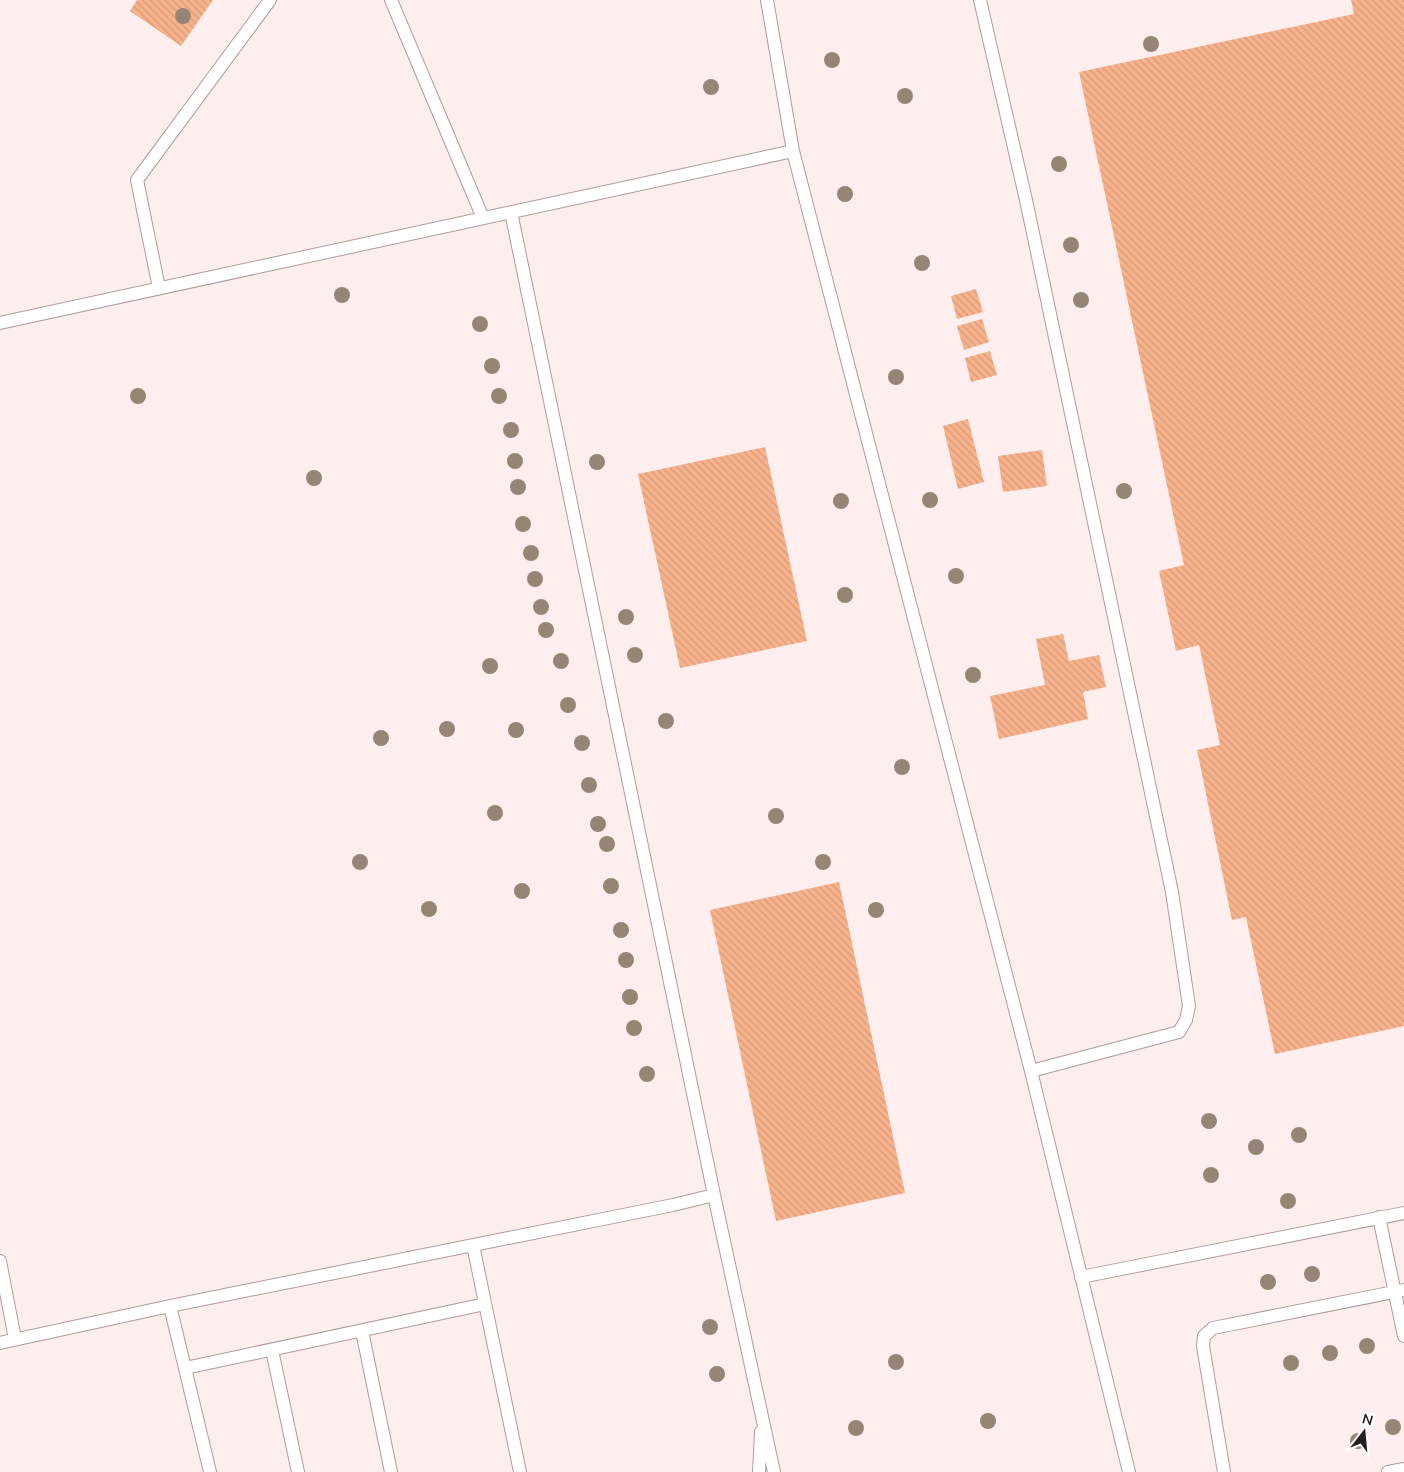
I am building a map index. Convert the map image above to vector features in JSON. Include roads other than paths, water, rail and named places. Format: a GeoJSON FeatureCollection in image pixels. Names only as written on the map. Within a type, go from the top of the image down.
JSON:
{"type":"FeatureCollection","features":[{"type":"Feature","properties":{"kind":"lane"},"geometry":{"type":"LineString","coordinates":[[159,288],[137,180],[270,0]]}},
{"type":"Feature","properties":{"kind":"lane"},"geometry":{"type":"LineString","coordinates":[[391,0],[483,218]]}},
{"type":"Feature","properties":{"kind":"lane"},"geometry":{"type":"LineString","coordinates":[[767,0],[793,150],[1032,1071],[1129,1472]]}},
{"type":"Feature","properties":{"kind":"lane"},"geometry":{"type":"LineString","coordinates":[[980,0],[1028,210],[1170,883],[1189,1006],[1186,1020],[1179,1032],[1032,1071]]}},
{"type":"Feature","properties":{"kind":"lane"},"geometry":{"type":"LineString","coordinates":[[0,322],[793,150]]}},
{"type":"Feature","properties":{"kind":"lane"},"geometry":{"type":"LineString","coordinates":[[511,212],[714,1195],[774,1472]]}},
{"type":"Feature","properties":{"kind":"lane"},"geometry":{"type":"LineString","coordinates":[[0,1343],[170,1306],[673,1206],[714,1195]]}},
{"type":"Feature","properties":{"kind":"lane"},"geometry":{"type":"LineString","coordinates":[[1081,1277],[1404,1212]]}},
{"type":"Feature","properties":{"kind":"lane"},"geometry":{"type":"LineString","coordinates":[[1380,1217],[1399,1291],[1404,1336]]}},
{"type":"Feature","properties":{"kind":"lane"},"geometry":{"type":"LineString","coordinates":[[473,1245],[520,1472]]}},
{"type":"Feature","properties":{"kind":"lane"},"geometry":{"type":"LineString","coordinates":[[0,1260],[16,1339]]}},
{"type":"Feature","properties":{"kind":"lane"},"geometry":{"type":"LineString","coordinates":[[1224,1472],[1203,1346],[1204,1336],[1213,1328],[1399,1291]]}},
{"type":"Feature","properties":{"kind":"lane"},"geometry":{"type":"LineString","coordinates":[[185,1368],[485,1304]]}},
{"type":"Feature","properties":{"kind":"lane"},"geometry":{"type":"LineString","coordinates":[[170,1306],[210,1472]]}},
{"type":"Feature","properties":{"kind":"lane"},"geometry":{"type":"LineString","coordinates":[[362,1330],[391,1472]]}},
{"type":"Feature","properties":{"kind":"lane"},"geometry":{"type":"LineString","coordinates":[[272,1350],[298,1472]]}},
{"type":"Feature","properties":{"kind":"lane"},"geometry":{"type":"LineString","coordinates":[[759,1472],[761,1417]]}},
{"type":"Feature","properties":{"kind":"lane"},"geometry":{"type":"LineString","coordinates":[[1388,1472],[1404,1469]]}}]}
